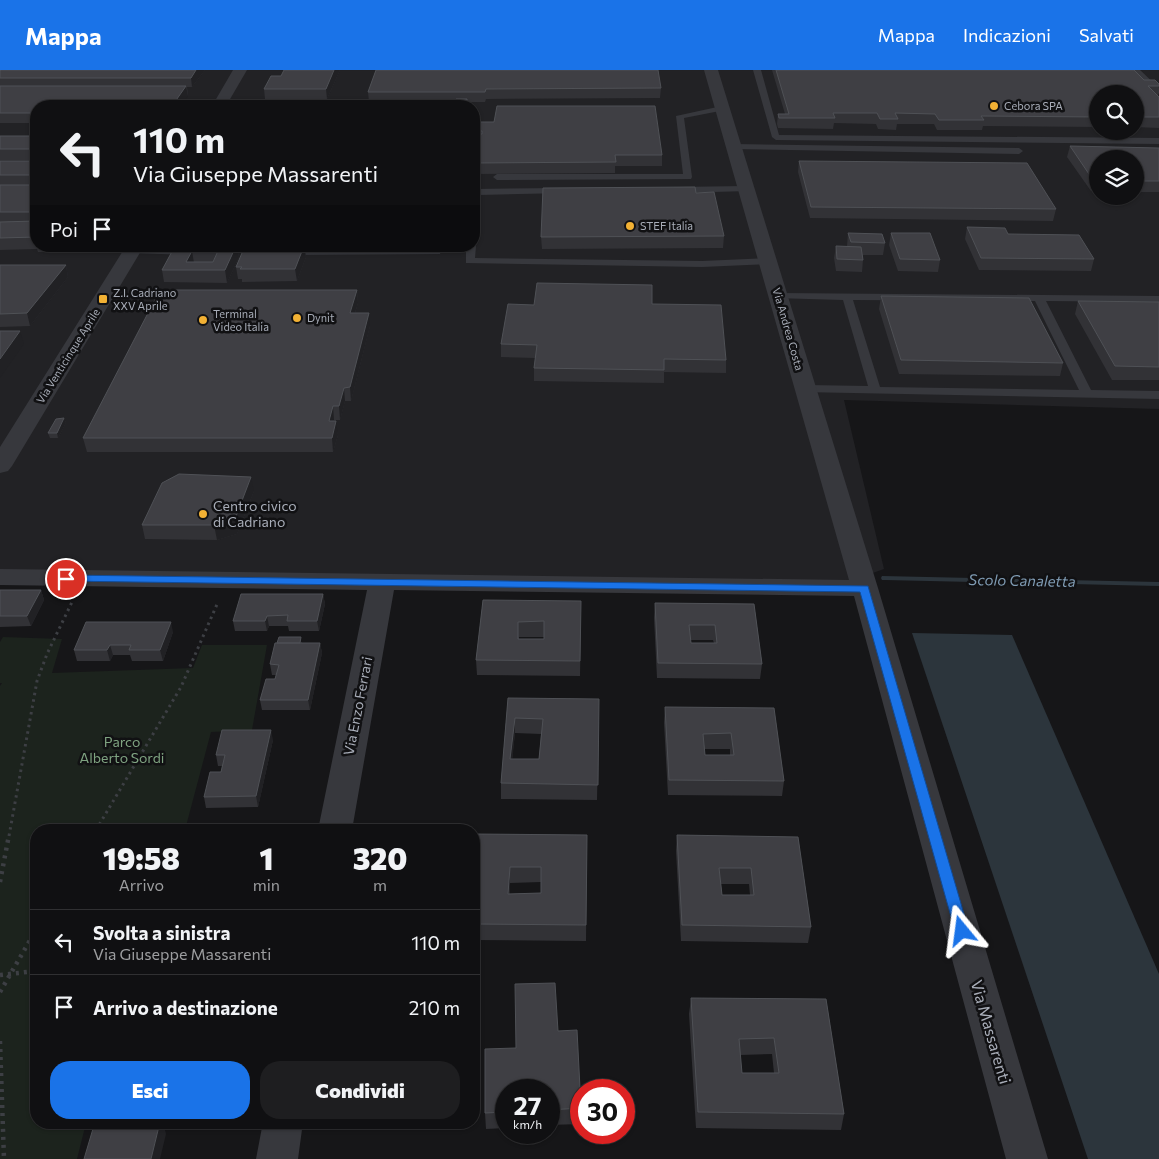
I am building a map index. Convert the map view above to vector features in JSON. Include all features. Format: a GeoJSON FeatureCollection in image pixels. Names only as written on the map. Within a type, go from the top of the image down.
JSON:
{"type":"FeatureCollection","features":[{"type":"Feature","properties":{"kind":"street"},"geometry":{"type":"LineString","coordinates":[[222,100],[240,70]]}},
{"type":"Feature","properties":{"kind":"street","name":"Via Andrea Costa"},"geometry":{"type":"LineString","coordinates":[[711,70],[864,588]]}},
{"type":"Feature","properties":{"kind":"street","name":"Via Venticinque Aprile"},"geometry":{"type":"LineString","coordinates":[[0,466],[132,252]]}},
{"type":"Feature","properties":{"kind":"street"},"geometry":{"type":"LineString","coordinates":[[0,577],[864,588]]}},
{"type":"Feature","properties":{"kind":"street","name":"Via Enzo Ferrari"},"geometry":{"type":"LineString","coordinates":[[336,824],[382,583]]}},
{"type":"Feature","properties":{"kind":"street","name":"Via Massarenti"},"geometry":{"type":"LineString","coordinates":[[864,588],[1027,1159]]}},
{"type":"Feature","properties":{"kind":"street"},"geometry":{"type":"LineString","coordinates":[[277,1159],[282,1129]]}},
{"type":"Feature","properties":{"kind":"lane"},"geometry":{"type":"LineString","coordinates":[[757,70],[776,136],[1159,141]]}},
{"type":"Feature","properties":{"kind":"lane"},"geometry":{"type":"LineString","coordinates":[[1136,70],[1159,92]]}},
{"type":"Feature","properties":{"kind":"lane"},"geometry":{"type":"LineString","coordinates":[[497,177],[688,177],[680,116],[722,108]]}},
{"type":"Feature","properties":{"kind":"lane"},"geometry":{"type":"LineString","coordinates":[[734,147],[1019,151]]}},
{"type":"Feature","properties":{"kind":"lane"},"geometry":{"type":"LineString","coordinates":[[669,190],[746,189]]}},
{"type":"Feature","properties":{"kind":"lane"},"geometry":{"type":"LineString","coordinates":[[480,192],[572,191]]}},
{"type":"Feature","properties":{"kind":"lane"},"geometry":{"type":"LineString","coordinates":[[279,252],[436,252]]}},
{"type":"Feature","properties":{"kind":"lane"},"geometry":{"type":"LineString","coordinates":[[471,252],[470,261],[702,264],[768,261]]}},
{"type":"Feature","properties":{"kind":"lane"},"geometry":{"type":"LineString","coordinates":[[778,296],[1159,299]]}},
{"type":"Feature","properties":{"kind":"lane"},"geometry":{"type":"LineString","coordinates":[[847,296],[875,390]]}},
{"type":"Feature","properties":{"kind":"lane"},"geometry":{"type":"LineString","coordinates":[[1039,298],[1087,394]]}},
{"type":"Feature","properties":{"kind":"lane"},"geometry":{"type":"LineString","coordinates":[[806,389],[1159,395]]}},
{"type":"Feature","properties":{"kind":"path"},"geometry":{"type":"LineString","coordinates":[[0,882],[37,681],[47,654],[83,579]]}},
{"type":"Feature","properties":{"kind":"path"},"geometry":{"type":"LineString","coordinates":[[100,824],[181,687],[228,581]]}},
{"type":"Feature","properties":{"kind":"path"},"geometry":{"type":"LineString","coordinates":[[0,992],[30,940]]}},
{"type":"Feature","properties":{"kind":"path"},"geometry":{"type":"LineString","coordinates":[[0,975],[30,972]]}},
{"type":"Feature","properties":{"kind":"path"},"geometry":{"type":"LineString","coordinates":[[0,1041],[4,1159]]}},
{"type":"Feature","properties":{"kind":"shaded area"},"geometry":{"type":"Polygon","coordinates":[[[0,70],[1159,70],[1159,409],[844,400],[884,569],[827,589],[0,577],[0,70]]]}},
{"type":"Feature","properties":{"kind":"shaded area"},"geometry":{"type":"Polygon","coordinates":[[[912,633],[1012,635],[1159,974],[1159,1159],[1088,1159],[912,633]]]}},
{"type":"Feature","properties":{"kind":"green space","name":"Parco Alberto Sordi"},"geometry":{"type":"Polygon","coordinates":[[[3,637],[62,639],[52,673],[193,668],[202,645],[267,645],[252,730],[211,732],[187,824],[30,824],[30,1129],[84,1129],[77,1159],[0,1159],[0,686],[2,683],[0,683],[0,642],[3,637]]]}},
{"type":"Feature","properties":{"kind":"building"},"geometry":{"type":"Polygon","coordinates":[[[1,70],[196,70],[191,78],[0,78],[1,70]]]}},
{"type":"Feature","properties":{"kind":"building"},"geometry":{"type":"Polygon","coordinates":[[[284,70],[334,70],[326,89],[264,89],[271,76],[281,76],[284,70]]]}},
{"type":"Feature","properties":{"kind":"building"},"geometry":{"type":"Polygon","coordinates":[[[376,70],[658,70],[661,88],[486,89],[485,92],[368,92],[376,70]]]}},
{"type":"Feature","properties":{"kind":"building"},"geometry":{"type":"Polygon","coordinates":[[[776,70],[1134,70],[1144,80],[1155,80],[1159,84],[1159,86],[1148,86],[1159,97],[1159,117],[1144,117],[1144,85],[1089,85],[1089,117],[981,116],[984,120],[939,120],[935,114],[895,113],[898,119],[880,119],[877,113],[833,113],[835,118],[779,118],[778,114],[789,114],[776,70]]]}},
{"type":"Feature","properties":{"kind":"building"},"geometry":{"type":"Polygon","coordinates":[[[0,86],[186,86],[176,100],[30,100],[30,113],[0,113],[0,86]]]}},
{"type":"Feature","properties":{"kind":"building"},"geometry":{"type":"Polygon","coordinates":[[[497,106],[655,106],[662,155],[615,155],[616,162],[480,163],[480,134],[482,134],[482,131],[480,131],[480,122],[494,122],[497,106]]]}},
{"type":"Feature","properties":{"kind":"building"},"geometry":{"type":"Polygon","coordinates":[[[0,136],[30,136],[30,149],[0,149],[0,136]]]}},
{"type":"Feature","properties":{"kind":"building"},"geometry":{"type":"Polygon","coordinates":[[[1070,146],[1159,148],[1159,181],[1144,181],[1144,150],[1089,150],[1089,174],[1070,146]]]}},
{"type":"Feature","properties":{"kind":"building"},"geometry":{"type":"Polygon","coordinates":[[[0,161],[30,161],[30,175],[0,175],[0,161]]]}},
{"type":"Feature","properties":{"kind":"building"},"geometry":{"type":"Polygon","coordinates":[[[799,161],[1027,163],[1056,209],[811,207],[799,161]]]}},
{"type":"Feature","properties":{"kind":"building"},"geometry":{"type":"Polygon","coordinates":[[[0,185],[30,185],[30,212],[0,212],[0,185]]]}},
{"type":"Feature","properties":{"kind":"building","name":"STEF Italia"},"geometry":{"type":"Polygon","coordinates":[[[695,187],[696,193],[714,192],[724,236],[541,237],[543,188],[695,187]]]}},
{"type":"Feature","properties":{"kind":"building"},"geometry":{"type":"Polygon","coordinates":[[[30,221],[30,237],[0,238],[0,222],[30,221]]]}},
{"type":"Feature","properties":{"kind":"building"},"geometry":{"type":"Polygon","coordinates":[[[967,227],[1005,228],[1008,234],[1079,235],[1094,259],[981,258],[967,227]]]}},
{"type":"Feature","properties":{"kind":"building"},"geometry":{"type":"Polygon","coordinates":[[[848,233],[882,234],[885,243],[851,242],[848,233]]]}},
{"type":"Feature","properties":{"kind":"building"},"geometry":{"type":"Polygon","coordinates":[[[891,233],[930,233],[940,260],[900,259],[891,233]]]}},
{"type":"Feature","properties":{"kind":"building"},"geometry":{"type":"Polygon","coordinates":[[[836,246],[861,247],[863,260],[837,259],[836,246]]]}},
{"type":"Feature","properties":{"kind":"building"},"geometry":{"type":"Polygon","coordinates":[[[172,252],[191,252],[186,262],[213,262],[218,252],[233,252],[225,270],[162,270],[172,252]]]}},
{"type":"Feature","properties":{"kind":"building"},"geometry":{"type":"Polygon","coordinates":[[[242,252],[302,252],[295,269],[240,269],[242,267],[236,267],[242,252]]]}},
{"type":"Feature","properties":{"kind":"building"},"geometry":{"type":"Polygon","coordinates":[[[0,265],[66,265],[27,313],[0,314],[0,265]]]}},
{"type":"Feature","properties":{"kind":"building"},"geometry":{"type":"Polygon","coordinates":[[[537,283],[652,285],[652,304],[721,305],[726,360],[664,359],[664,370],[534,368],[537,345],[501,344],[508,304],[534,305],[537,283]]]}},
{"type":"Feature","properties":{"kind":"building"},"geometry":{"type":"Polygon","coordinates":[[[160,290],[357,290],[350,313],[369,313],[350,387],[344,388],[339,406],[333,406],[329,421],[336,421],[332,438],[83,438],[160,290]]]}},
{"type":"Feature","properties":{"kind":"building"},"geometry":{"type":"Polygon","coordinates":[[[881,296],[1029,298],[1063,363],[901,360],[881,296]]]}},
{"type":"Feature","properties":{"kind":"building"},"geometry":{"type":"Polygon","coordinates":[[[1078,301],[1159,302],[1159,367],[1115,366],[1078,301]]]}},
{"type":"Feature","properties":{"kind":"building"},"geometry":{"type":"Polygon","coordinates":[[[0,331],[20,331],[0,359],[0,331]]]}},
{"type":"Feature","properties":{"kind":"building"},"geometry":{"type":"Polygon","coordinates":[[[64,418],[57,433],[48,433],[56,419],[64,418]]]}},
{"type":"Feature","properties":{"kind":"building"},"geometry":{"type":"Polygon","coordinates":[[[179,474],[251,477],[235,519],[214,525],[142,525],[162,483],[179,474]]]}},
{"type":"Feature","properties":{"kind":"building"},"geometry":{"type":"Polygon","coordinates":[[[0,590],[41,590],[27,616],[0,616],[0,590]]]}},
{"type":"Feature","properties":{"kind":"building"},"geometry":{"type":"Polygon","coordinates":[[[241,594],[323,594],[317,621],[287,621],[288,615],[267,616],[265,621],[233,621],[241,594]]]}},
{"type":"Feature","properties":{"kind":"building"},"geometry":{"type":"Polygon","coordinates":[[[483,600],[581,601],[580,661],[476,660],[483,600]],[[544,621],[518,622],[518,639],[544,639],[544,621]]]}},
{"type":"Feature","properties":{"kind":"building"},"geometry":{"type":"Polygon","coordinates":[[[655,603],[754,604],[762,664],[658,663],[655,603]],[[689,625],[691,643],[717,643],[715,625],[689,625]]]}},
{"type":"Feature","properties":{"kind":"building"},"geometry":{"type":"Polygon","coordinates":[[[86,622],[171,622],[160,650],[129,650],[131,645],[110,645],[107,650],[74,650],[86,622]]]}},
{"type":"Feature","properties":{"kind":"building"},"geometry":{"type":"Polygon","coordinates":[[[279,637],[301,637],[300,643],[277,643],[279,637]]]}},
{"type":"Feature","properties":{"kind":"building"},"geometry":{"type":"Polygon","coordinates":[[[275,643],[320,643],[308,700],[260,700],[266,679],[275,679],[279,665],[270,664],[275,643]]]}},
{"type":"Feature","properties":{"kind":"building"},"geometry":{"type":"Polygon","coordinates":[[[508,698],[599,699],[598,785],[501,783],[508,698]],[[515,718],[510,759],[539,759],[543,719],[515,718]]]}},
{"type":"Feature","properties":{"kind":"building"},"geometry":{"type":"Polygon","coordinates":[[[665,707],[774,708],[784,781],[669,780],[665,707]],[[731,733],[703,734],[705,755],[734,755],[731,733]]]}},
{"type":"Feature","properties":{"kind":"building"},"geometry":{"type":"Polygon","coordinates":[[[222,730],[271,730],[256,796],[204,797],[210,772],[221,772],[225,755],[216,755],[222,730]]]}},
{"type":"Feature","properties":{"kind":"building"},"geometry":{"type":"Polygon","coordinates":[[[480,834],[587,835],[586,925],[480,924],[480,834]],[[510,867],[508,894],[541,893],[541,867],[510,867]]]}},
{"type":"Feature","properties":{"kind":"building"},"geometry":{"type":"Polygon","coordinates":[[[677,835],[798,837],[811,927],[682,925],[677,835]],[[719,868],[722,895],[754,895],[751,868],[719,868]]]}},
{"type":"Feature","properties":{"kind":"building"},"geometry":{"type":"Polygon","coordinates":[[[555,983],[558,1031],[577,1030],[580,1079],[570,1079],[570,1109],[560,1109],[560,1079],[495,1079],[495,1113],[485,1113],[485,1049],[516,1048],[515,984],[555,983]]]}},
{"type":"Feature","properties":{"kind":"building"},"geometry":{"type":"Polygon","coordinates":[[[691,998],[826,999],[844,1114],[698,1112],[691,998]],[[774,1038],[739,1039],[742,1073],[779,1073],[774,1038]]]}},
{"type":"Feature","properties":{"kind":"building"},"geometry":{"type":"Polygon","coordinates":[[[93,1129],[158,1129],[151,1159],[84,1159],[93,1129]]]}},
{"type":"Feature","properties":{"kind":"waterway","name":"Scolo Canaletta"},"geometry":{"type":"LineString","coordinates":[[885,578],[1159,584]]}},
{"type":"Feature","properties":{"kind":"place","name":"Cebora SPA"},"geometry":{"type":"Point","coordinates":[994,106]}},
{"type":"Feature","properties":{"kind":"place","name":"STEF Italia"},"geometry":{"type":"Point","coordinates":[630,226]}},
{"type":"Feature","properties":{"kind":"place","name":"Z.I. Cadriano XXV Aprile"},"geometry":{"type":"Point","coordinates":[103,299]}},
{"type":"Feature","properties":{"kind":"place","name":"Dynit"},"geometry":{"type":"Point","coordinates":[297,318]}},
{"type":"Feature","properties":{"kind":"place","name":"Terminal Video Italia"},"geometry":{"type":"Point","coordinates":[203,320]}},
{"type":"Feature","properties":{"kind":"place","name":"Centro civico di Cadriano"},"geometry":{"type":"Point","coordinates":[203,514]}},
{"type":"Feature","properties":{"kind":"route"},"geometry":{"type":"LineString","coordinates":[[66,579],[864,588],[962,931]]}}]}
